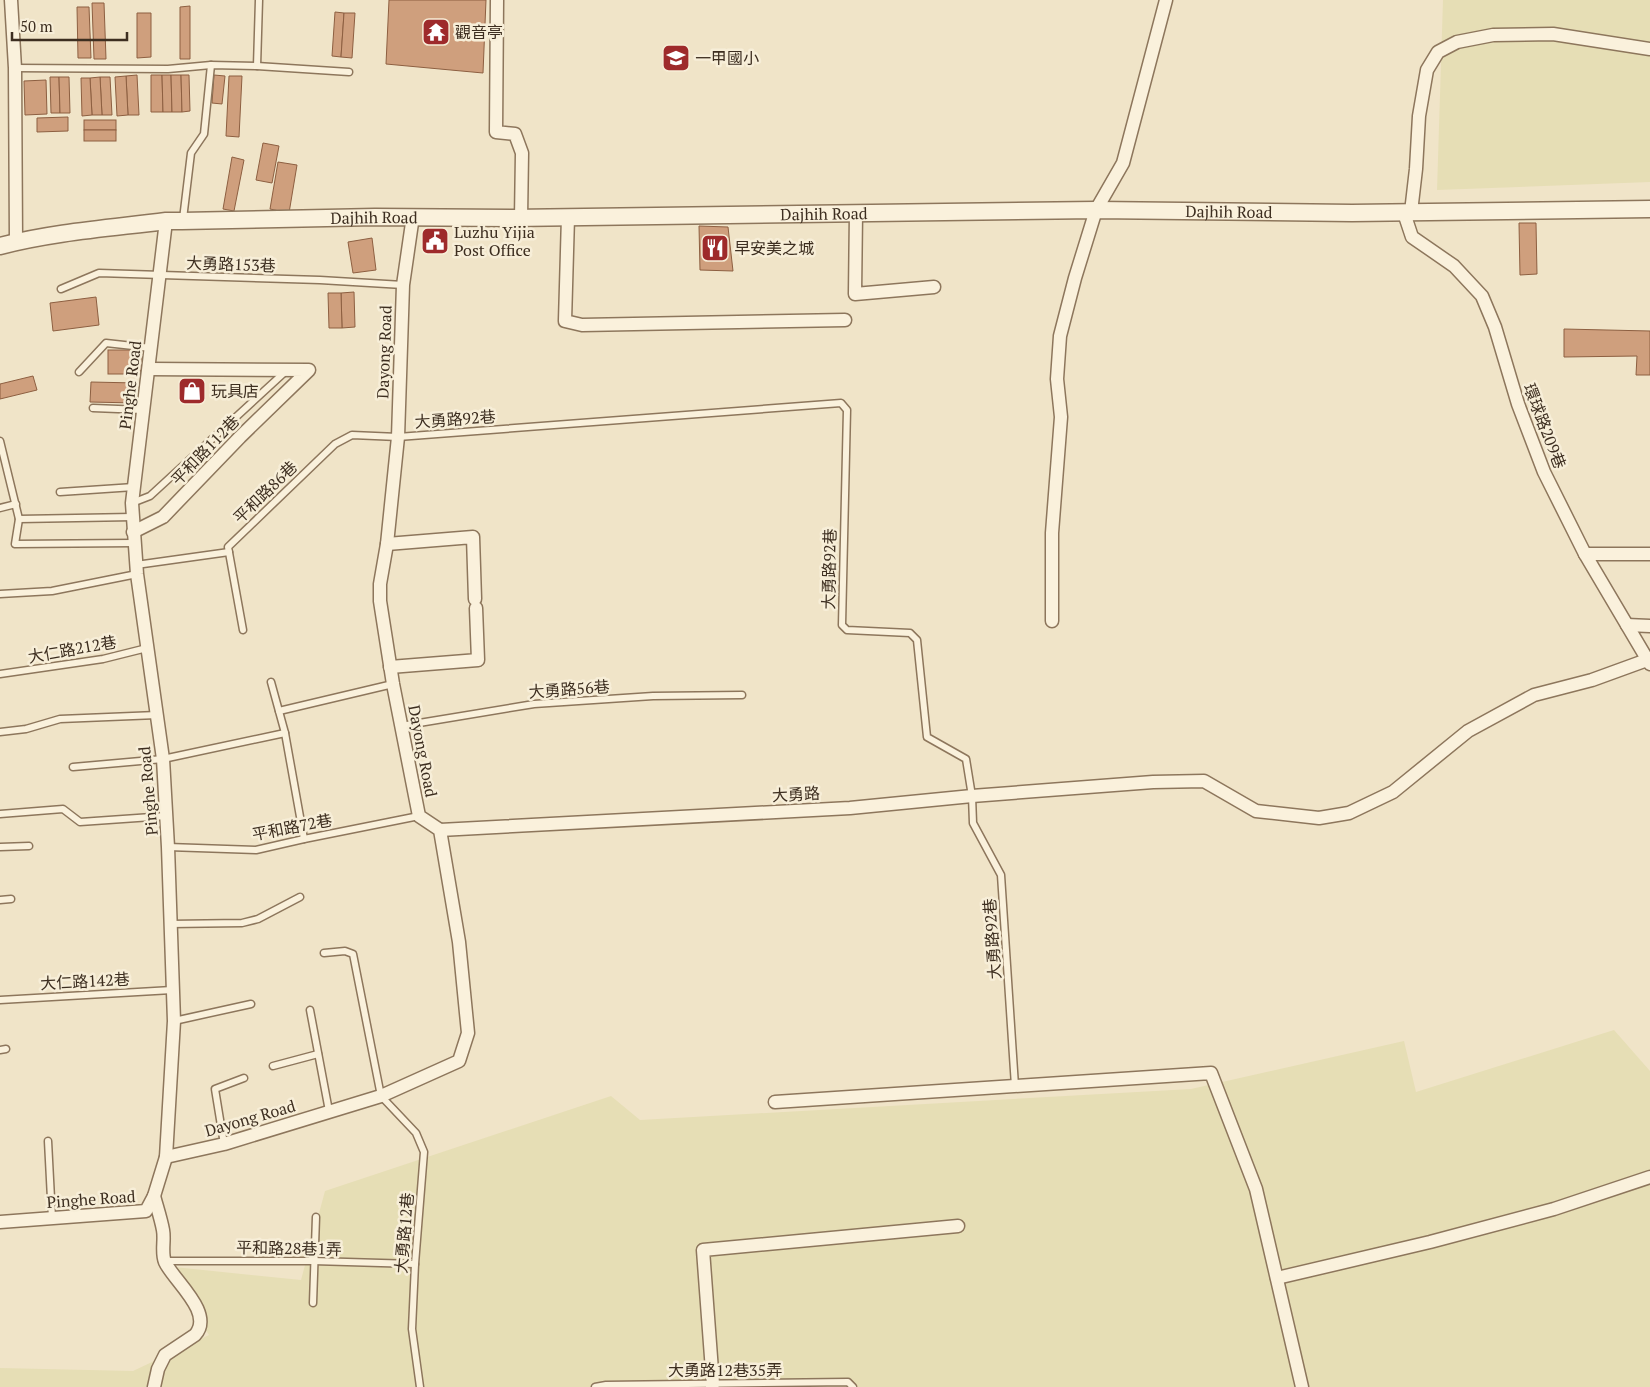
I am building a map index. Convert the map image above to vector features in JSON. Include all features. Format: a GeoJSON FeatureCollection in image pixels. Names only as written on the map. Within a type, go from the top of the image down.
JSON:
{"type":"FeatureCollection","features":[{"type":"Feature","properties":{"kind":"street"},"geometry":{"type":"LineString","coordinates":[[11,0],[15,68],[16,242]]}},
{"type":"Feature","properties":{"kind":"street"},"geometry":{"type":"LineString","coordinates":[[497,0],[496,132],[515,134],[522,153],[522,218]]}},
{"type":"Feature","properties":{"kind":"street"},"geometry":{"type":"LineString","coordinates":[[1052,621],[1052,533],[1061,417],[1057,380],[1060,336],[1075,278],[1096,210],[1123,163],[1166,0]]}},
{"type":"Feature","properties":{"kind":"street"},"geometry":{"type":"LineString","coordinates":[[1407,212],[1416,169],[1419,116],[1427,70],[1438,52],[1457,42],[1493,35],[1528,34],[1579,37],[1650,49]]}},
{"type":"Feature","properties":{"kind":"street","name":"Dajhih Road"},"geometry":{"type":"LineString","coordinates":[[0,246],[67,234],[174,221],[414,216],[522,218],[1096,210],[1352,213],[1650,208]]}},
{"type":"Feature","properties":{"kind":"street","name":"環球路209巷"},"geometry":{"type":"LineString","coordinates":[[1407,212],[1412,237],[1454,266],[1482,296],[1495,327],[1518,404],[1544,472],[1585,554],[1649,662]]}},
{"type":"Feature","properties":{"kind":"street"},"geometry":{"type":"LineString","coordinates":[[856,213],[855,294],[934,286]]}},
{"type":"Feature","properties":{"kind":"street","name":"Dayong Road"},"geometry":{"type":"LineString","coordinates":[[166,1157],[224,1144],[381,1096],[459,1062],[468,1033],[459,942],[440,830],[419,816],[393,684],[380,601],[380,584],[387,544],[398,438],[403,285],[414,216]]}},
{"type":"Feature","properties":{"kind":"street"},"geometry":{"type":"LineString","coordinates":[[568,217],[564,321],[582,325],[845,320]]}},
{"type":"Feature","properties":{"kind":"street","name":"Pinghe Road"},"geometry":{"type":"LineString","coordinates":[[0,1222],[146,1211],[154,1196],[166,1157],[174,1021],[168,846],[163,759],[137,570],[132,503],[159,275],[174,221]]}},
{"type":"Feature","properties":{"kind":"street","name":"平和路112巷"},"geometry":{"type":"LineString","coordinates":[[134,537],[163,517],[240,437],[309,370],[148,368]]}},
{"type":"Feature","properties":{"kind":"street"},"geometry":{"type":"LineString","coordinates":[[387,544],[473,537],[478,660],[390,667]]}},
{"type":"Feature","properties":{"kind":"street"},"geometry":{"type":"LineString","coordinates":[[1585,554],[1650,554]]}},
{"type":"Feature","properties":{"kind":"street"},"geometry":{"type":"LineString","coordinates":[[1627,625],[1650,626]]}},
{"type":"Feature","properties":{"kind":"street","name":"大勇路"},"geometry":{"type":"LineString","coordinates":[[440,830],[850,808],[972,796],[1153,782],[1204,781],[1256,811],[1318,818],[1349,814],[1392,792],[1468,731],[1534,695],[1592,680],[1649,662]]}},
{"type":"Feature","properties":{"kind":"street"},"geometry":{"type":"LineString","coordinates":[[775,1102],[1212,1073],[1256,1189],[1302,1387]]}},
{"type":"Feature","properties":{"kind":"street"},"geometry":{"type":"LineString","coordinates":[[1277,1278],[1430,1242],[1554,1209],[1650,1177]]}},
{"type":"Feature","properties":{"kind":"street"},"geometry":{"type":"LineString","coordinates":[[154,1196],[163,1232],[164,1261],[187,1292],[200,1314],[201,1324],[199,1332],[166,1355],[158,1369],[154,1387]]}},
{"type":"Feature","properties":{"kind":"street"},"geometry":{"type":"LineString","coordinates":[[713,1386],[703,1250],[958,1226]]}},
{"type":"Feature","properties":{"kind":"lane"},"geometry":{"type":"LineString","coordinates":[[257,66],[259,0]]}},
{"type":"Feature","properties":{"kind":"lane"},"geometry":{"type":"LineString","coordinates":[[15,68],[168,69],[211,65],[349,72]]}},
{"type":"Feature","properties":{"kind":"lane"},"geometry":{"type":"LineString","coordinates":[[174,221],[191,153],[204,134],[211,65]]}},
{"type":"Feature","properties":{"kind":"lane","name":"大勇路153巷"},"geometry":{"type":"LineString","coordinates":[[61,289],[99,273],[403,285]]}},
{"type":"Feature","properties":{"kind":"lane"},"geometry":{"type":"LineString","coordinates":[[79,372],[106,342],[151,348]]}},
{"type":"Feature","properties":{"kind":"lane"},"geometry":{"type":"LineString","coordinates":[[132,503],[150,496],[288,369]]}},
{"type":"Feature","properties":{"kind":"lane","name":"大勇路92巷"},"geometry":{"type":"LineString","coordinates":[[398,438],[841,403],[847,410],[842,625],[847,630],[910,633],[916,640],[927,737],[966,759],[972,796],[973,823],[1001,875],[1015,1086]]}},
{"type":"Feature","properties":{"kind":"lane"},"geometry":{"type":"LineString","coordinates":[[93,408],[143,410]]}},
{"type":"Feature","properties":{"kind":"lane","name":"平和路86巷"},"geometry":{"type":"LineString","coordinates":[[228,552],[228,547],[335,444],[352,435],[398,438]]}},
{"type":"Feature","properties":{"kind":"lane"},"geometry":{"type":"LineString","coordinates":[[0,441],[19,520],[15,544],[134,537]]}},
{"type":"Feature","properties":{"kind":"lane"},"geometry":{"type":"LineString","coordinates":[[60,492],[134,487]]}},
{"type":"Feature","properties":{"kind":"lane"},"geometry":{"type":"LineString","coordinates":[[0,508],[16,504]]}},
{"type":"Feature","properties":{"kind":"lane"},"geometry":{"type":"LineString","coordinates":[[19,520],[133,516]]}},
{"type":"Feature","properties":{"kind":"lane"},"geometry":{"type":"LineString","coordinates":[[0,594],[52,591],[137,570],[228,552],[243,630]]}},
{"type":"Feature","properties":{"kind":"lane","name":"大仁路212巷"},"geometry":{"type":"LineString","coordinates":[[0,674],[103,659],[147,648]]}},
{"type":"Feature","properties":{"kind":"lane"},"geometry":{"type":"LineString","coordinates":[[271,682],[285,733],[304,839]]}},
{"type":"Feature","properties":{"kind":"lane"},"geometry":{"type":"LineString","coordinates":[[279,710],[393,684]]}},
{"type":"Feature","properties":{"kind":"lane","name":"大勇路56巷"},"geometry":{"type":"LineString","coordinates":[[401,726],[534,704],[653,696],[742,695]]}},
{"type":"Feature","properties":{"kind":"lane"},"geometry":{"type":"LineString","coordinates":[[0,732],[26,728],[60,719],[157,716]]}},
{"type":"Feature","properties":{"kind":"lane"},"geometry":{"type":"LineString","coordinates":[[73,767],[163,759],[285,733]]}},
{"type":"Feature","properties":{"kind":"lane"},"geometry":{"type":"LineString","coordinates":[[0,814],[63,809],[80,822],[166,816]]}},
{"type":"Feature","properties":{"kind":"lane","name":"平和路72巷"},"geometry":{"type":"LineString","coordinates":[[168,846],[256,850],[419,816]]}},
{"type":"Feature","properties":{"kind":"lane"},"geometry":{"type":"LineString","coordinates":[[0,847],[29,846]]}},
{"type":"Feature","properties":{"kind":"lane"},"geometry":{"type":"LineString","coordinates":[[170,924],[242,923],[258,919],[300,897]]}},
{"type":"Feature","properties":{"kind":"lane"},"geometry":{"type":"LineString","coordinates":[[0,900],[11,899]]}},
{"type":"Feature","properties":{"kind":"lane"},"geometry":{"type":"LineString","coordinates":[[324,953],[345,951],[353,954],[381,1096]]}},
{"type":"Feature","properties":{"kind":"lane","name":"大仁路142巷"},"geometry":{"type":"LineString","coordinates":[[0,1000],[172,990]]}},
{"type":"Feature","properties":{"kind":"lane"},"geometry":{"type":"LineString","coordinates":[[174,1021],[251,1004]]}},
{"type":"Feature","properties":{"kind":"lane"},"geometry":{"type":"LineString","coordinates":[[310,1010],[329,1111]]}},
{"type":"Feature","properties":{"kind":"lane"},"geometry":{"type":"LineString","coordinates":[[273,1066],[318,1054]]}},
{"type":"Feature","properties":{"kind":"lane"},"geometry":{"type":"LineString","coordinates":[[224,1144],[215,1088],[244,1078]]}},
{"type":"Feature","properties":{"kind":"lane","name":"大勇路12巷"},"geometry":{"type":"LineString","coordinates":[[381,1096],[416,1133],[424,1152],[414,1264],[412,1329],[420,1387]]}},
{"type":"Feature","properties":{"kind":"lane"},"geometry":{"type":"LineString","coordinates":[[48,1141],[52,1218]]}},
{"type":"Feature","properties":{"kind":"lane"},"geometry":{"type":"LineString","coordinates":[[313,1303],[316,1217]]}},
{"type":"Feature","properties":{"kind":"lane","name":"平和路28巷1弄"},"geometry":{"type":"LineString","coordinates":[[164,1261],[313,1261],[414,1264]]}},
{"type":"Feature","properties":{"kind":"lane","name":"大勇路12巷35弄"},"geometry":{"type":"LineString","coordinates":[[596,1387],[614,1385],[713,1386],[848,1382],[853,1387]]}},
{"type":"Feature","properties":{"kind":"shaded area"},"geometry":{"type":"Polygon","coordinates":[[[1443,0],[1650,0],[1650,182],[1437,190],[1443,0]]]}},
{"type":"Feature","properties":{"kind":"shaded area"},"geometry":{"type":"Polygon","coordinates":[[[1614,1030],[1650,1071],[1650,1387],[0,1387],[0,1368],[133,1371],[209,1335],[164,1266],[301,1280],[325,1191],[611,1096],[640,1120],[1191,1089],[1404,1041],[1416,1092],[1614,1030]]]}},
{"type":"Feature","properties":{"kind":"building","name":"觀音亭"},"geometry":{"type":"Polygon","coordinates":[[[389,0],[486,0],[483,73],[386,64],[389,0]]]}},
{"type":"Feature","properties":{"kind":"building"},"geometry":{"type":"Polygon","coordinates":[[[92,3],[104,3],[106,59],[94,59],[92,3]]]}},
{"type":"Feature","properties":{"kind":"building"},"geometry":{"type":"Polygon","coordinates":[[[190,6],[190,59],[180,59],[180,7],[190,6]]]}},
{"type":"Feature","properties":{"kind":"building"},"geometry":{"type":"Polygon","coordinates":[[[77,7],[89,7],[91,58],[78,58],[77,7]]]}},
{"type":"Feature","properties":{"kind":"building"},"geometry":{"type":"Polygon","coordinates":[[[335,12],[344,13],[341,57],[332,56],[335,12]]]}},
{"type":"Feature","properties":{"kind":"building"},"geometry":{"type":"Polygon","coordinates":[[[137,13],[151,13],[151,57],[137,58],[137,13]]]}},
{"type":"Feature","properties":{"kind":"building"},"geometry":{"type":"Polygon","coordinates":[[[344,13],[355,13],[352,58],[341,57],[344,13]]]}},
{"type":"Feature","properties":{"kind":"building"},"geometry":{"type":"Polygon","coordinates":[[[137,75],[139,115],[128,115],[126,76],[137,75]]]}},
{"type":"Feature","properties":{"kind":"building"},"geometry":{"type":"Polygon","coordinates":[[[151,75],[162,75],[163,112],[151,112],[151,75]]]}},
{"type":"Feature","properties":{"kind":"building"},"geometry":{"type":"Polygon","coordinates":[[[162,75],[171,75],[172,112],[163,112],[162,75]]]}},
{"type":"Feature","properties":{"kind":"building"},"geometry":{"type":"Polygon","coordinates":[[[171,75],[181,75],[182,112],[172,112],[171,75]]]}},
{"type":"Feature","properties":{"kind":"building"},"geometry":{"type":"Polygon","coordinates":[[[181,75],[189,75],[190,111],[182,112],[181,75]]]}},
{"type":"Feature","properties":{"kind":"building"},"geometry":{"type":"Polygon","coordinates":[[[214,75],[225,76],[222,104],[212,103],[214,75]]]}},
{"type":"Feature","properties":{"kind":"building"},"geometry":{"type":"Polygon","coordinates":[[[126,76],[128,115],[117,116],[115,77],[126,76]]]}},
{"type":"Feature","properties":{"kind":"building"},"geometry":{"type":"Polygon","coordinates":[[[229,76],[242,76],[239,137],[226,136],[229,76]]]}},
{"type":"Feature","properties":{"kind":"building"},"geometry":{"type":"Polygon","coordinates":[[[50,77],[59,77],[60,113],[51,113],[50,77]]]}},
{"type":"Feature","properties":{"kind":"building"},"geometry":{"type":"Polygon","coordinates":[[[59,77],[69,77],[70,113],[60,113],[59,77]]]}},
{"type":"Feature","properties":{"kind":"building"},"geometry":{"type":"Polygon","coordinates":[[[100,77],[110,77],[112,115],[102,115],[100,77]]]}},
{"type":"Feature","properties":{"kind":"building"},"geometry":{"type":"Polygon","coordinates":[[[100,77],[102,115],[92,115],[90,78],[100,77]]]}},
{"type":"Feature","properties":{"kind":"building"},"geometry":{"type":"Polygon","coordinates":[[[81,78],[90,78],[92,115],[82,116],[81,78]]]}},
{"type":"Feature","properties":{"kind":"building"},"geometry":{"type":"Polygon","coordinates":[[[46,80],[47,114],[25,115],[24,81],[46,80]]]}},
{"type":"Feature","properties":{"kind":"building"},"geometry":{"type":"Polygon","coordinates":[[[68,117],[68,131],[37,132],[37,118],[68,117]]]}},
{"type":"Feature","properties":{"kind":"building"},"geometry":{"type":"Polygon","coordinates":[[[84,120],[116,120],[116,130],[84,130],[84,120]]]}},
{"type":"Feature","properties":{"kind":"building"},"geometry":{"type":"Polygon","coordinates":[[[84,130],[116,130],[116,141],[84,141],[84,130]]]}},
{"type":"Feature","properties":{"kind":"building"},"geometry":{"type":"Polygon","coordinates":[[[263,143],[279,146],[272,183],[256,180],[263,143]]]}},
{"type":"Feature","properties":{"kind":"building"},"geometry":{"type":"Polygon","coordinates":[[[232,157],[244,160],[234,211],[223,209],[232,157]]]}},
{"type":"Feature","properties":{"kind":"building"},"geometry":{"type":"Polygon","coordinates":[[[278,162],[297,165],[289,213],[270,209],[278,162]]]}},
{"type":"Feature","properties":{"kind":"building"},"geometry":{"type":"Polygon","coordinates":[[[1519,223],[1536,223],[1537,274],[1520,275],[1519,223]]]}},
{"type":"Feature","properties":{"kind":"building","name":"早安美之城"},"geometry":{"type":"Polygon","coordinates":[[[699,226],[728,227],[733,271],[700,270],[699,226]]]}},
{"type":"Feature","properties":{"kind":"building","name":"Luzhu Yijia Post Office"},"geometry":{"type":"Polygon","coordinates":[[[447,232],[444,249],[424,249],[427,233],[447,232]]]}},
{"type":"Feature","properties":{"kind":"building"},"geometry":{"type":"Polygon","coordinates":[[[372,238],[376,270],[353,273],[348,242],[372,238]]]}},
{"type":"Feature","properties":{"kind":"building"},"geometry":{"type":"Polygon","coordinates":[[[354,292],[355,327],[342,328],[341,293],[354,292]]]}},
{"type":"Feature","properties":{"kind":"building"},"geometry":{"type":"Polygon","coordinates":[[[328,293],[341,293],[342,328],[329,328],[328,293]]]}},
{"type":"Feature","properties":{"kind":"building"},"geometry":{"type":"Polygon","coordinates":[[[96,297],[99,325],[53,331],[50,303],[96,297]]]}},
{"type":"Feature","properties":{"kind":"building"},"geometry":{"type":"Polygon","coordinates":[[[1564,329],[1650,331],[1650,375],[1636,375],[1637,356],[1564,357],[1564,329]]]}},
{"type":"Feature","properties":{"kind":"building"},"geometry":{"type":"Polygon","coordinates":[[[108,350],[141,350],[141,374],[108,374],[108,350]]]}},
{"type":"Feature","properties":{"kind":"building"},"geometry":{"type":"Polygon","coordinates":[[[33,376],[37,390],[0,399],[0,384],[33,376]]]}},
{"type":"Feature","properties":{"kind":"building"},"geometry":{"type":"Polygon","coordinates":[[[91,382],[136,383],[135,403],[90,402],[91,382]]]}},
{"type":"Feature","properties":{"kind":"place","name":"觀音亭"},"geometry":{"type":"Point","coordinates":[436,32]}},
{"type":"Feature","properties":{"kind":"place","name":"一甲國小"},"geometry":{"type":"Point","coordinates":[676,58]}},
{"type":"Feature","properties":{"kind":"place","name":"Luzhu Yijia Post Office"},"geometry":{"type":"Point","coordinates":[435,241]}},
{"type":"Feature","properties":{"kind":"place","name":"早安美之城"},"geometry":{"type":"Point","coordinates":[715,248]}},
{"type":"Feature","properties":{"kind":"place","name":"玩具店"},"geometry":{"type":"Point","coordinates":[192,391]}}]}
